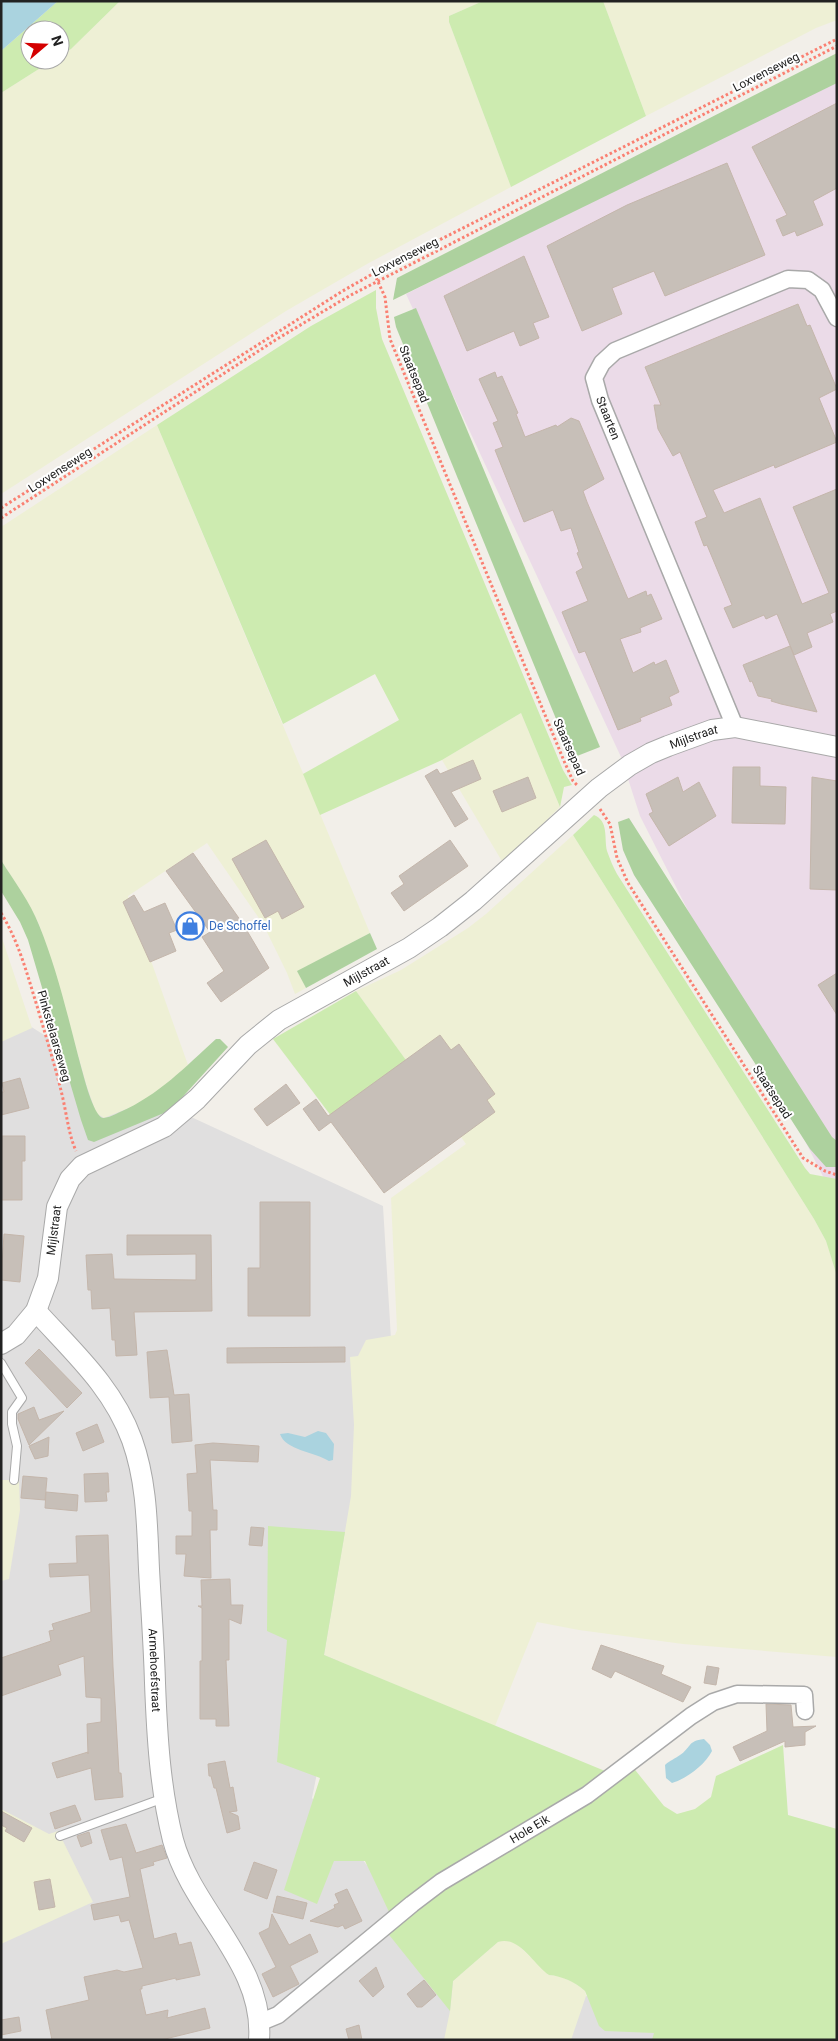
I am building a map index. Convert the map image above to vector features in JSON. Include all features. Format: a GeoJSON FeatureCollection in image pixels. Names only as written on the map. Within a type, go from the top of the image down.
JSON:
{"type":"FeatureCollection","features":[{"type":"Feature","properties":{"kind":"street","name":"Staarten"},"geometry":{"type":"LineString","coordinates":[[735,727],[600,400],[594,378],[602,363],[615,351],[788,279],[808,280],[822,290],[837,318]]}},
{"type":"Feature","properties":{"kind":"street","name":"Mijlstraat"},"geometry":{"type":"LineString","coordinates":[[1,1344],[16,1334],[36,1311],[48,1278],[57,1207],[70,1179],[82,1166],[164,1126],[197,1099],[248,1045],[279,1020],[409,948],[440,927],[473,901],[588,799],[630,765],[651,753],[712,730],[735,727],[837,747]]}},
{"type":"Feature","properties":{"kind":"street","name":"Armehoefstraat"},"geometry":{"type":"LineString","coordinates":[[36,1311],[85,1362],[106,1390],[122,1415],[139,1465],[146,1505],[157,1738],[164,1798],[183,1870],[200,1901],[246,1972],[257,2001],[260,2031]]}},
{"type":"Feature","properties":{"kind":"street","name":"Hole Eik"},"geometry":{"type":"LineString","coordinates":[[260,2031],[441,1882],[587,1795],[691,1716],[713,1702],[737,1694],[778,1693],[804,1695],[806,1711]]}},
{"type":"Feature","properties":{"kind":"lane"},"geometry":{"type":"LineString","coordinates":[[1,1363],[22,1398],[12,1412],[12,1424],[17,1446],[14,1480]]}},
{"type":"Feature","properties":{"kind":"lane"},"geometry":{"type":"LineString","coordinates":[[60,1836],[164,1798]]}},
{"type":"Feature","properties":{"kind":"path","name":"Loxvenseweg"},"geometry":{"type":"LineString","coordinates":[[1,508],[341,292],[374,273],[837,39]]}},
{"type":"Feature","properties":{"kind":"path","name":"Loxvenseweg"},"geometry":{"type":"LineString","coordinates":[[1,518],[277,339],[378,280],[837,46]]}},
{"type":"Feature","properties":{"kind":"path","name":"Staatsepad"},"geometry":{"type":"LineString","coordinates":[[374,273],[386,304],[390,339],[573,781],[588,799],[604,813],[610,824],[617,858],[628,883],[803,1158],[825,1171],[837,1175]]}},
{"type":"Feature","properties":{"kind":"path","name":"Pinkstelaarseweg"},"geometry":{"type":"LineString","coordinates":[[1,913],[12,932],[19,950],[52,1056],[72,1142],[82,1166]]}},
{"type":"Feature","properties":{"kind":"shaded area"},"geometry":{"type":"Polygon","coordinates":[[[837,80],[837,1204],[640,816],[621,757],[406,294],[837,80]]]}},
{"type":"Feature","properties":{"kind":"shaded area"},"geometry":{"type":"Polygon","coordinates":[[[16,1017],[122,1085],[383,1206],[394,1389],[312,1798],[456,1974],[674,2011],[693,2040],[1,2040],[1,1025],[16,1017]]]}},
{"type":"Feature","properties":{"kind":"green space"},"geometry":{"type":"Polygon","coordinates":[[[58,1],[120,1],[70,50],[70,20],[36,20],[58,1]]]}},
{"type":"Feature","properties":{"kind":"green space"},"geometry":{"type":"Polygon","coordinates":[[[120,1],[483,1],[449,16],[449,22],[511,187],[367,264],[286,311],[1,494],[1,93],[37,70],[70,70],[71,49],[120,1]]]}},
{"type":"Feature","properties":{"kind":"green space"},"geometry":{"type":"Polygon","coordinates":[[[483,1],[603,1],[646,116],[511,187],[449,22],[449,16],[483,1]]]}},
{"type":"Feature","properties":{"kind":"green space"},"geometry":{"type":"Polygon","coordinates":[[[603,1],[837,1],[837,20],[816,28],[646,116],[603,1]]]}},
{"type":"Feature","properties":{"kind":"green space"},"geometry":{"type":"Polygon","coordinates":[[[20,34],[20,70],[37,70],[1,93],[1,51],[20,34]]]}},
{"type":"Feature","properties":{"kind":"green space"},"geometry":{"type":"Polygon","coordinates":[[[837,53],[837,83],[393,300],[397,278],[837,53]]]}},
{"type":"Feature","properties":{"kind":"green space"},"geometry":{"type":"Polygon","coordinates":[[[376,290],[376,308],[382,339],[563,770],[572,785],[564,787],[560,807],[521,713],[442,760],[320,815],[303,774],[399,720],[375,674],[283,724],[157,425],[311,326],[376,290]]]}},
{"type":"Feature","properties":{"kind":"green space"},"geometry":{"type":"Polygon","coordinates":[[[416,308],[600,747],[572,758],[396,327],[394,317],[416,308]]]}},
{"type":"Feature","properties":{"kind":"green space"},"geometry":{"type":"Polygon","coordinates":[[[157,425],[370,933],[298,971],[306,988],[295,994],[263,924],[207,843],[128,896],[188,1065],[158,1092],[134,1106],[104,1118],[96,1113],[86,1084],[39,924],[1,860],[1,527],[157,425]]]}},
{"type":"Feature","properties":{"kind":"green space"},"geometry":{"type":"Polygon","coordinates":[[[521,713],[560,807],[503,863],[442,760],[521,713]]]}},
{"type":"Feature","properties":{"kind":"green space"},"geometry":{"type":"Polygon","coordinates":[[[594,815],[602,821],[604,826],[607,851],[617,874],[805,1168],[810,1174],[837,1179],[837,1276],[826,1241],[814,1219],[573,835],[594,815]]]}},
{"type":"Feature","properties":{"kind":"green space"},"geometry":{"type":"Polygon","coordinates":[[[629,818],[832,1137],[837,1141],[837,1167],[826,1167],[810,1149],[634,875],[623,850],[618,822],[629,818]]]}},
{"type":"Feature","properties":{"kind":"green space"},"geometry":{"type":"Polygon","coordinates":[[[573,835],[814,1219],[826,1241],[833,1262],[837,1276],[837,1657],[683,1644],[579,1630],[537,1622],[495,1726],[324,1655],[351,1496],[354,1425],[350,1357],[358,1356],[366,1340],[395,1335],[397,1330],[391,1198],[466,1144],[356,991],[401,970],[468,928],[573,835]]]}},
{"type":"Feature","properties":{"kind":"green space"},"geometry":{"type":"Polygon","coordinates":[[[1,860],[22,892],[39,925],[62,993],[86,1084],[99,1115],[103,1118],[112,1116],[147,1097],[171,1080],[216,1039],[220,1039],[228,1047],[178,1102],[164,1113],[94,1142],[88,1140],[28,940],[20,922],[1,891],[1,860]]]}},
{"type":"Feature","properties":{"kind":"green space"},"geometry":{"type":"Polygon","coordinates":[[[370,933],[377,949],[306,988],[297,971],[370,933]]]}},
{"type":"Feature","properties":{"kind":"green space"},"geometry":{"type":"Polygon","coordinates":[[[1,935],[32,1028],[1,1042],[1,935]]]}},
{"type":"Feature","properties":{"kind":"green space"},"geometry":{"type":"Polygon","coordinates":[[[356,991],[416,1074],[341,1129],[273,1039],[356,991]]]}},
{"type":"Feature","properties":{"kind":"green space"},"geometry":{"type":"Polygon","coordinates":[[[1,1480],[19,1480],[20,1510],[9,1579],[1,1581],[1,1480]]]}},
{"type":"Feature","properties":{"kind":"green space"},"geometry":{"type":"Polygon","coordinates":[[[268,1526],[345,1532],[324,1655],[605,1771],[548,1811],[390,1914],[365,1861],[334,1861],[317,1904],[284,1890],[320,1778],[277,1762],[287,1640],[267,1631],[268,1526]]]}},
{"type":"Feature","properties":{"kind":"green space"},"geometry":{"type":"Polygon","coordinates":[[[783,1745],[788,1815],[837,1829],[837,2040],[652,2040],[654,2033],[605,2031],[599,2026],[585,1991],[568,1980],[549,1975],[519,1946],[506,1941],[498,1942],[453,1981],[450,2011],[386,1931],[428,1898],[477,1868],[527,1841],[632,1766],[664,1806],[677,1814],[695,1809],[711,1797],[716,1776],[783,1745]]]}},
{"type":"Feature","properties":{"kind":"green space"},"geometry":{"type":"Polygon","coordinates":[[[1,1809],[49,1834],[58,1831],[93,1902],[1,1944],[1,1809]]]}},
{"type":"Feature","properties":{"kind":"green space"},"geometry":{"type":"Polygon","coordinates":[[[504,1940],[516,1943],[549,1975],[559,1976],[575,1983],[585,1991],[586,1996],[571,2040],[444,2040],[450,2011],[453,1981],[498,1942],[504,1940]]]}},
{"type":"Feature","properties":{"kind":"water"},"geometry":{"type":"Polygon","coordinates":[[[1,1],[58,1],[36,20],[20,20],[20,34],[1,51],[1,1]]]}},
{"type":"Feature","properties":{"kind":"water"},"geometry":{"type":"Polygon","coordinates":[[[318,1431],[326,1433],[334,1444],[333,1460],[329,1461],[294,1447],[288,1444],[280,1434],[288,1433],[305,1437],[318,1431]]]}},
{"type":"Feature","properties":{"kind":"water"},"geometry":{"type":"Polygon","coordinates":[[[704,1739],[710,1745],[712,1751],[705,1761],[695,1771],[677,1781],[672,1783],[666,1778],[665,1765],[695,1741],[704,1739]]]}},
{"type":"Feature","properties":{"kind":"building"},"geometry":{"type":"Polygon","coordinates":[[[837,103],[837,188],[813,201],[823,225],[797,236],[795,231],[783,236],[776,220],[787,215],[752,147],[837,103]]]}},
{"type":"Feature","properties":{"kind":"building"},"geometry":{"type":"Polygon","coordinates":[[[727,163],[765,255],[665,296],[654,271],[612,288],[622,314],[582,331],[547,246],[627,205],[727,163]]]}},
{"type":"Feature","properties":{"kind":"building"},"geometry":{"type":"Polygon","coordinates":[[[524,256],[549,317],[533,323],[539,338],[520,346],[514,331],[467,351],[444,296],[524,256]]]}},
{"type":"Feature","properties":{"kind":"building"},"geometry":{"type":"Polygon","coordinates":[[[798,304],[807,326],[810,325],[837,389],[819,398],[837,442],[775,468],[774,465],[713,490],[724,513],[760,498],[802,604],[829,593],[793,507],[837,489],[837,611],[830,614],[833,622],[807,633],[812,647],[794,655],[777,614],[766,619],[764,615],[733,628],[724,608],[732,605],[707,545],[704,546],[695,522],[707,517],[680,452],[673,456],[658,429],[654,405],[661,405],[645,367],[798,304]]]}},
{"type":"Feature","properties":{"kind":"building"},"geometry":{"type":"Polygon","coordinates":[[[495,372],[497,378],[502,376],[518,413],[516,414],[525,437],[556,425],[557,427],[571,418],[579,421],[604,479],[583,491],[587,502],[628,599],[646,591],[647,596],[651,594],[662,619],[640,628],[641,632],[620,639],[633,673],[654,662],[655,665],[666,660],[679,692],[669,697],[672,705],[640,718],[641,721],[618,730],[585,651],[579,653],[562,612],[588,601],[576,572],[583,568],[571,528],[561,531],[553,510],[524,522],[495,450],[503,447],[493,423],[498,421],[479,379],[495,372]]]}},
{"type":"Feature","properties":{"kind":"building"},"geometry":{"type":"Polygon","coordinates":[[[790,646],[817,712],[781,704],[771,701],[772,699],[758,696],[743,665],[790,646]]]}},
{"type":"Feature","properties":{"kind":"building"},"geometry":{"type":"Polygon","coordinates":[[[473,760],[481,779],[451,792],[468,819],[455,827],[425,776],[437,769],[440,774],[473,760]]]}},
{"type":"Feature","properties":{"kind":"building"},"geometry":{"type":"Polygon","coordinates":[[[733,767],[760,767],[760,786],[786,787],[785,824],[732,823],[733,767]]]}},
{"type":"Feature","properties":{"kind":"building"},"geometry":{"type":"Polygon","coordinates":[[[528,777],[536,798],[502,812],[493,791],[528,777]]]}},
{"type":"Feature","properties":{"kind":"building"},"geometry":{"type":"Polygon","coordinates":[[[678,777],[683,792],[699,782],[716,816],[669,846],[649,814],[653,812],[646,794],[678,777]]]}},
{"type":"Feature","properties":{"kind":"building"},"geometry":{"type":"Polygon","coordinates":[[[812,777],[837,781],[837,890],[810,889],[812,777]]]}},
{"type":"Feature","properties":{"kind":"building"},"geometry":{"type":"Polygon","coordinates":[[[266,840],[304,907],[282,919],[278,911],[265,918],[232,859],[266,840]]]}},
{"type":"Feature","properties":{"kind":"building"},"geometry":{"type":"Polygon","coordinates":[[[450,840],[468,866],[404,911],[391,893],[404,884],[399,876],[450,840]]]}},
{"type":"Feature","properties":{"kind":"building"},"geometry":{"type":"Polygon","coordinates":[[[193,853],[243,924],[269,968],[221,1002],[207,983],[224,971],[202,937],[210,932],[166,871],[193,853]]]}},
{"type":"Feature","properties":{"kind":"building"},"geometry":{"type":"Polygon","coordinates":[[[134,895],[144,912],[165,903],[177,930],[169,933],[176,951],[150,962],[123,902],[134,895]]]}},
{"type":"Feature","properties":{"kind":"building"},"geometry":{"type":"Polygon","coordinates":[[[837,973],[837,1015],[818,985],[837,973]]]}},
{"type":"Feature","properties":{"kind":"building"},"geometry":{"type":"Polygon","coordinates":[[[440,1035],[451,1050],[459,1044],[495,1094],[487,1100],[495,1112],[384,1193],[331,1122],[319,1131],[303,1109],[316,1099],[328,1116],[440,1035]]]}},
{"type":"Feature","properties":{"kind":"building"},"geometry":{"type":"Polygon","coordinates":[[[20,1078],[29,1108],[1,1115],[1,1092],[4,1092],[2,1083],[20,1078]]]}},
{"type":"Feature","properties":{"kind":"building"},"geometry":{"type":"Polygon","coordinates":[[[286,1084],[300,1103],[267,1126],[254,1109],[286,1084]]]}},
{"type":"Feature","properties":{"kind":"building"},"geometry":{"type":"Polygon","coordinates":[[[2,1136],[25,1136],[25,1161],[22,1161],[22,1200],[1,1200],[2,1136]]]}},
{"type":"Feature","properties":{"kind":"building"},"geometry":{"type":"Polygon","coordinates":[[[260,1202],[310,1202],[310,1316],[248,1316],[248,1268],[260,1268],[260,1202]]]}},
{"type":"Feature","properties":{"kind":"building"},"geometry":{"type":"Polygon","coordinates":[[[4,1234],[24,1236],[20,1282],[1,1280],[4,1234]]]}},
{"type":"Feature","properties":{"kind":"building"},"geometry":{"type":"Polygon","coordinates":[[[127,1235],[211,1235],[212,1311],[134,1312],[137,1355],[116,1356],[115,1340],[112,1340],[110,1308],[92,1309],[91,1290],[88,1290],[86,1255],[112,1254],[114,1279],[196,1280],[196,1254],[127,1255],[127,1235]]]}},
{"type":"Feature","properties":{"kind":"building"},"geometry":{"type":"Polygon","coordinates":[[[345,1347],[345,1362],[227,1363],[227,1348],[345,1347]]]}},
{"type":"Feature","properties":{"kind":"building"},"geometry":{"type":"Polygon","coordinates":[[[39,1349],[82,1393],[67,1408],[25,1363],[39,1349]]]}},
{"type":"Feature","properties":{"kind":"building"},"geometry":{"type":"Polygon","coordinates":[[[167,1350],[174,1395],[189,1394],[192,1441],[172,1443],[169,1397],[150,1398],[147,1352],[167,1350]]]}},
{"type":"Feature","properties":{"kind":"building"},"geometry":{"type":"Polygon","coordinates":[[[34,1407],[39,1420],[64,1411],[29,1445],[18,1419],[18,1414],[34,1407]]]}},
{"type":"Feature","properties":{"kind":"building"},"geometry":{"type":"Polygon","coordinates":[[[97,1424],[104,1442],[83,1451],[76,1433],[97,1424]]]}},
{"type":"Feature","properties":{"kind":"building"},"geometry":{"type":"Polygon","coordinates":[[[49,1437],[48,1456],[35,1459],[29,1446],[49,1437]]]}},
{"type":"Feature","properties":{"kind":"building"},"geometry":{"type":"Polygon","coordinates":[[[213,1443],[259,1446],[258,1462],[210,1460],[213,1510],[217,1510],[217,1530],[210,1530],[211,1578],[184,1576],[186,1554],[176,1554],[176,1536],[192,1536],[192,1511],[189,1511],[187,1474],[197,1473],[195,1445],[213,1443]]]}},
{"type":"Feature","properties":{"kind":"building"},"geometry":{"type":"Polygon","coordinates":[[[108,1473],[109,1492],[106,1492],[107,1501],[85,1502],[84,1474],[108,1473]]]}},
{"type":"Feature","properties":{"kind":"building"},"geometry":{"type":"Polygon","coordinates":[[[23,1476],[47,1478],[45,1500],[21,1498],[23,1476]]]}},
{"type":"Feature","properties":{"kind":"building"},"geometry":{"type":"Polygon","coordinates":[[[46,1492],[78,1495],[77,1511],[45,1508],[46,1492]]]}},
{"type":"Feature","properties":{"kind":"building"},"geometry":{"type":"Polygon","coordinates":[[[251,1527],[264,1528],[262,1546],[249,1545],[251,1527]]]}},
{"type":"Feature","properties":{"kind":"building"},"geometry":{"type":"Polygon","coordinates":[[[108,1535],[119,1773],[121,1773],[123,1797],[95,1800],[91,1768],[57,1778],[52,1763],[88,1752],[87,1724],[101,1722],[101,1698],[86,1697],[84,1656],[58,1665],[61,1675],[1,1696],[1,1658],[51,1641],[49,1631],[54,1630],[52,1624],[91,1612],[89,1575],[50,1577],[49,1564],[77,1563],[76,1536],[108,1535]]]}},
{"type":"Feature","properties":{"kind":"building"},"geometry":{"type":"Polygon","coordinates":[[[230,1579],[231,1605],[243,1605],[241,1624],[229,1619],[229,1660],[226,1660],[229,1726],[216,1726],[216,1719],[200,1719],[202,1608],[198,1606],[202,1606],[201,1580],[230,1579]]]}},
{"type":"Feature","properties":{"kind":"building"},"geometry":{"type":"Polygon","coordinates":[[[601,1645],[664,1666],[661,1674],[691,1687],[683,1702],[615,1671],[611,1678],[592,1669],[601,1645]]]}},
{"type":"Feature","properties":{"kind":"building"},"geometry":{"type":"Polygon","coordinates":[[[707,1666],[719,1668],[716,1685],[704,1683],[707,1666]]]}},
{"type":"Feature","properties":{"kind":"building"},"geometry":{"type":"Polygon","coordinates":[[[766,1704],[791,1705],[793,1727],[816,1726],[805,1732],[805,1745],[785,1747],[785,1741],[740,1761],[733,1747],[767,1731],[766,1704]]]}},
{"type":"Feature","properties":{"kind":"building"},"geometry":{"type":"Polygon","coordinates":[[[225,1761],[230,1788],[233,1787],[237,1811],[229,1812],[238,1816],[240,1829],[227,1833],[216,1788],[214,1788],[211,1776],[209,1776],[208,1764],[225,1761]]]}},
{"type":"Feature","properties":{"kind":"building"},"geometry":{"type":"Polygon","coordinates":[[[75,1805],[81,1820],[55,1829],[50,1813],[75,1805]]]}},
{"type":"Feature","properties":{"kind":"building"},"geometry":{"type":"Polygon","coordinates":[[[1,1811],[32,1828],[24,1842],[5,1831],[7,1828],[1,1825],[1,1811]]]}},
{"type":"Feature","properties":{"kind":"building"},"geometry":{"type":"Polygon","coordinates":[[[126,1824],[136,1853],[162,1845],[167,1858],[153,1862],[154,1865],[140,1869],[154,1939],[176,1933],[179,1945],[191,1942],[200,1975],[176,1980],[176,1978],[142,1986],[142,1989],[140,1989],[146,2015],[168,2010],[167,2018],[205,2008],[210,2028],[161,2040],[52,2040],[46,2010],[89,2000],[84,1977],[117,1970],[124,1972],[143,1968],[129,1920],[121,1922],[119,1915],[94,1920],[91,1905],[130,1897],[122,1857],[110,1860],[101,1830],[126,1824]]]}},
{"type":"Feature","properties":{"kind":"building"},"geometry":{"type":"Polygon","coordinates":[[[89,1832],[92,1843],[81,1847],[77,1836],[89,1832]]]}},
{"type":"Feature","properties":{"kind":"building"},"geometry":{"type":"Polygon","coordinates":[[[254,1862],[277,1870],[267,1899],[244,1890],[254,1862]]]}},
{"type":"Feature","properties":{"kind":"building"},"geometry":{"type":"Polygon","coordinates":[[[50,1879],[55,1907],[39,1910],[34,1882],[50,1879]]]}},
{"type":"Feature","properties":{"kind":"building"},"geometry":{"type":"Polygon","coordinates":[[[347,1889],[362,1921],[345,1929],[343,1925],[338,1927],[310,1921],[335,1908],[334,1905],[339,1903],[335,1894],[347,1889]]]}},
{"type":"Feature","properties":{"kind":"building"},"geometry":{"type":"Polygon","coordinates":[[[277,1896],[307,1903],[303,1919],[273,1912],[277,1896]]]}},
{"type":"Feature","properties":{"kind":"building"},"geometry":{"type":"Polygon","coordinates":[[[272,1914],[289,1945],[310,1934],[318,1952],[290,1966],[299,1984],[273,1997],[262,1974],[276,1967],[259,1933],[269,1928],[272,1914]]]}},
{"type":"Feature","properties":{"kind":"building"},"geometry":{"type":"Polygon","coordinates":[[[376,1967],[384,1987],[373,1997],[359,1981],[376,1967]]]}},
{"type":"Feature","properties":{"kind":"building"},"geometry":{"type":"Polygon","coordinates":[[[424,1980],[436,1995],[422,2007],[417,2007],[407,1994],[424,1980]]]}},
{"type":"Feature","properties":{"kind":"building"},"geometry":{"type":"Polygon","coordinates":[[[19,2017],[21,2031],[1,2035],[1,2020],[19,2017]]]}},
{"type":"Feature","properties":{"kind":"building"},"geometry":{"type":"Polygon","coordinates":[[[359,2025],[362,2040],[349,2040],[346,2029],[359,2025]]]}},
{"type":"Feature","properties":{"kind":"place","name":"De Schoffel"},"geometry":{"type":"Point","coordinates":[190,926]}}]}
